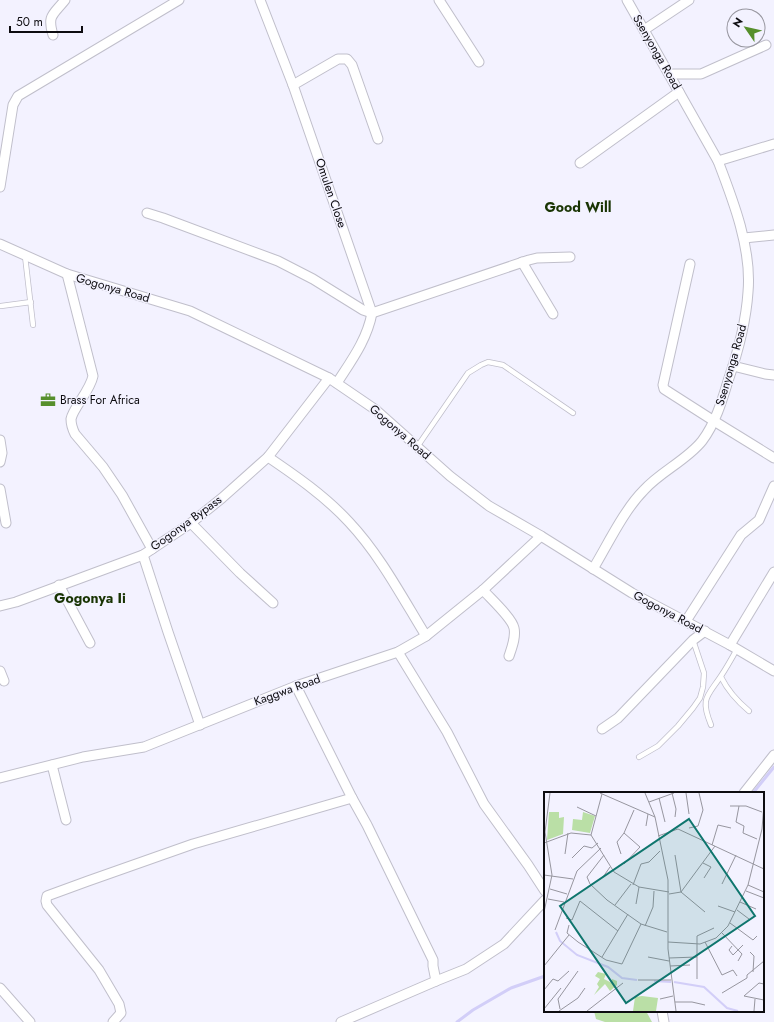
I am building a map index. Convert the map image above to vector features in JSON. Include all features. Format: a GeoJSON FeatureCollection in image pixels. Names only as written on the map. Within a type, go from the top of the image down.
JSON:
{"type":"FeatureCollection","features":[{"type":"Feature","properties":{"kind":"street"},"geometry":{"type":"LineString","coordinates":[[53,35],[50,20],[65,0]]}},
{"type":"Feature","properties":{"kind":"street"},"geometry":{"type":"LineString","coordinates":[[0,187],[13,105],[18,96],[179,0]]}},
{"type":"Feature","properties":{"kind":"street","name":"Omulen Close"},"geometry":{"type":"LineString","coordinates":[[260,0],[293,85],[372,313]]}},
{"type":"Feature","properties":{"kind":"street"},"geometry":{"type":"LineString","coordinates":[[439,0],[479,62]]}},
{"type":"Feature","properties":{"kind":"street","name":"Ssenyonga Road"},"geometry":{"type":"LineString","coordinates":[[593,568],[627,512],[644,489],[695,449],[702,441],[714,421],[742,336],[748,291],[744,238],[718,161],[627,0]]}},
{"type":"Feature","properties":{"kind":"street"},"geometry":{"type":"LineString","coordinates":[[644,30],[689,0]]}},
{"type":"Feature","properties":{"kind":"street"},"geometry":{"type":"LineString","coordinates":[[670,74],[702,74],[759,48]]}},
{"type":"Feature","properties":{"kind":"street"},"geometry":{"type":"LineString","coordinates":[[293,85],[338,59],[347,59],[352,65],[378,139]]}},
{"type":"Feature","properties":{"kind":"street"},"geometry":{"type":"LineString","coordinates":[[580,163],[679,92]]}},
{"type":"Feature","properties":{"kind":"street"},"geometry":{"type":"LineString","coordinates":[[718,161],[774,144]]}},
{"type":"Feature","properties":{"kind":"street"},"geometry":{"type":"LineString","coordinates":[[147,214],[163,218],[278,261],[313,279],[363,310],[372,313],[522,262],[537,258],[570,257]]}},
{"type":"Feature","properties":{"kind":"street"},"geometry":{"type":"LineString","coordinates":[[744,238],[774,235]]}},
{"type":"Feature","properties":{"kind":"street","name":"Gogonya Road"},"geometry":{"type":"LineString","coordinates":[[0,244],[67,274],[190,311],[333,380],[376,410],[450,476],[489,506],[632,592],[734,647],[774,671]]}},
{"type":"Feature","properties":{"kind":"street"},"geometry":{"type":"LineString","coordinates":[[522,262],[553,314]]}},
{"type":"Feature","properties":{"kind":"street"},"geometry":{"type":"LineString","coordinates":[[690,264],[663,385],[664,389],[774,458]]}},
{"type":"Feature","properties":{"kind":"street"},"geometry":{"type":"LineString","coordinates":[[67,274],[93,376],[91,384],[72,416],[71,420],[73,430],[103,467],[122,495],[152,549]]}},
{"type":"Feature","properties":{"kind":"street"},"geometry":{"type":"LineString","coordinates":[[333,380],[359,348],[367,333],[372,313]]}},
{"type":"Feature","properties":{"kind":"street"},"geometry":{"type":"LineString","coordinates":[[733,366],[765,374],[774,374]]}},
{"type":"Feature","properties":{"kind":"street","name":"Gogonya Bypass"},"geometry":{"type":"LineString","coordinates":[[0,606],[16,602],[143,555],[191,523],[268,457],[333,380]]}},
{"type":"Feature","properties":{"kind":"street"},"geometry":{"type":"LineString","coordinates":[[0,440],[2,452],[0,462]]}},
{"type":"Feature","properties":{"kind":"street"},"geometry":{"type":"LineString","coordinates":[[268,457],[312,488],[349,522],[381,563],[426,636]]}},
{"type":"Feature","properties":{"kind":"street"},"geometry":{"type":"LineString","coordinates":[[686,621],[741,535],[759,520],[774,486]]}},
{"type":"Feature","properties":{"kind":"street"},"geometry":{"type":"LineString","coordinates":[[0,489],[6,522]]}},
{"type":"Feature","properties":{"kind":"street"},"geometry":{"type":"LineString","coordinates":[[191,523],[240,574],[273,603]]}},
{"type":"Feature","properties":{"kind":"street","name":"Kaggwa Road"},"geometry":{"type":"LineString","coordinates":[[0,778],[83,757],[144,747],[296,686],[398,652],[426,636],[483,590],[540,536]]}},
{"type":"Feature","properties":{"kind":"street"},"geometry":{"type":"LineString","coordinates":[[143,555],[200,724]]}},
{"type":"Feature","properties":{"kind":"street"},"geometry":{"type":"LineString","coordinates":[[734,647],[774,572]]}},
{"type":"Feature","properties":{"kind":"street"},"geometry":{"type":"LineString","coordinates":[[59,585],[90,643]]}},
{"type":"Feature","properties":{"kind":"street"},"geometry":{"type":"LineString","coordinates":[[483,590],[513,625],[514,634],[509,656]]}},
{"type":"Feature","properties":{"kind":"street"},"geometry":{"type":"LineString","coordinates":[[602,729],[618,718],[693,640],[705,631]]}},
{"type":"Feature","properties":{"kind":"street"},"geometry":{"type":"LineString","coordinates":[[398,652],[447,732],[484,804],[528,865],[544,890]]}},
{"type":"Feature","properties":{"kind":"street"},"geometry":{"type":"LineString","coordinates":[[0,671],[4,681]]}},
{"type":"Feature","properties":{"kind":"street"},"geometry":{"type":"LineString","coordinates":[[296,686],[434,960],[433,966],[436,981]]}},
{"type":"Feature","properties":{"kind":"street"},"geometry":{"type":"LineString","coordinates":[[745,792],[774,755]]}},
{"type":"Feature","properties":{"kind":"street"},"geometry":{"type":"LineString","coordinates":[[52,765],[66,820]]}},
{"type":"Feature","properties":{"kind":"street"},"geometry":{"type":"LineString","coordinates":[[113,1022],[121,1014],[119,1004],[99,970],[47,905],[47,896],[193,844],[352,798]]}},
{"type":"Feature","properties":{"kind":"street"},"geometry":{"type":"LineString","coordinates":[[341,1022],[466,969],[491,954],[504,944],[544,901]]}},
{"type":"Feature","properties":{"kind":"street"},"geometry":{"type":"LineString","coordinates":[[0,988],[30,1022]]}},
{"type":"Feature","properties":{"kind":"street"},"geometry":{"type":"LineString","coordinates":[[662,1012],[664,1022]]}},
{"type":"Feature","properties":{"kind":"lane"},"geometry":{"type":"LineString","coordinates":[[25,256],[33,325]]}},
{"type":"Feature","properties":{"kind":"lane"},"geometry":{"type":"LineString","coordinates":[[1,306],[31,302]]}},
{"type":"Feature","properties":{"kind":"lane"},"geometry":{"type":"LineString","coordinates":[[417,447],[468,373],[488,362],[503,365],[573,413]]}},
{"type":"Feature","properties":{"kind":"lane"},"geometry":{"type":"LineString","coordinates":[[639,757],[658,746],[678,726],[700,698],[703,687],[704,673],[693,640]]}},
{"type":"Feature","properties":{"kind":"lane"},"geometry":{"type":"LineString","coordinates":[[711,725],[706,714],[706,698],[721,676],[734,647]]}},
{"type":"Feature","properties":{"kind":"lane"},"geometry":{"type":"LineString","coordinates":[[721,676],[736,700],[749,711]]}},
{"type":"Feature","properties":{"kind":"green space"},"geometry":{"type":"Polygon","coordinates":[[[594,1012],[647,1012],[652,1022],[605,1022],[596,1019],[594,1012]]]}},
{"type":"Feature","properties":{"kind":"waterway"},"geometry":{"type":"LineString","coordinates":[[754,792],[774,767]]}},
{"type":"Feature","properties":{"kind":"waterway"},"geometry":{"type":"LineString","coordinates":[[457,1022],[473,1010],[511,988],[544,976]]}},
{"type":"Feature","properties":{"kind":"place","name":"Brass For Africa"},"geometry":{"type":"Point","coordinates":[48,400]}},
{"type":"Feature","properties":{"kind":"district","name":"Good Will"},"geometry":{"type":"Point","coordinates":[578,207]}},
{"type":"Feature","properties":{"kind":"district","name":"Gogonya Ii"},"geometry":{"type":"Point","coordinates":[90,598]}}]}
